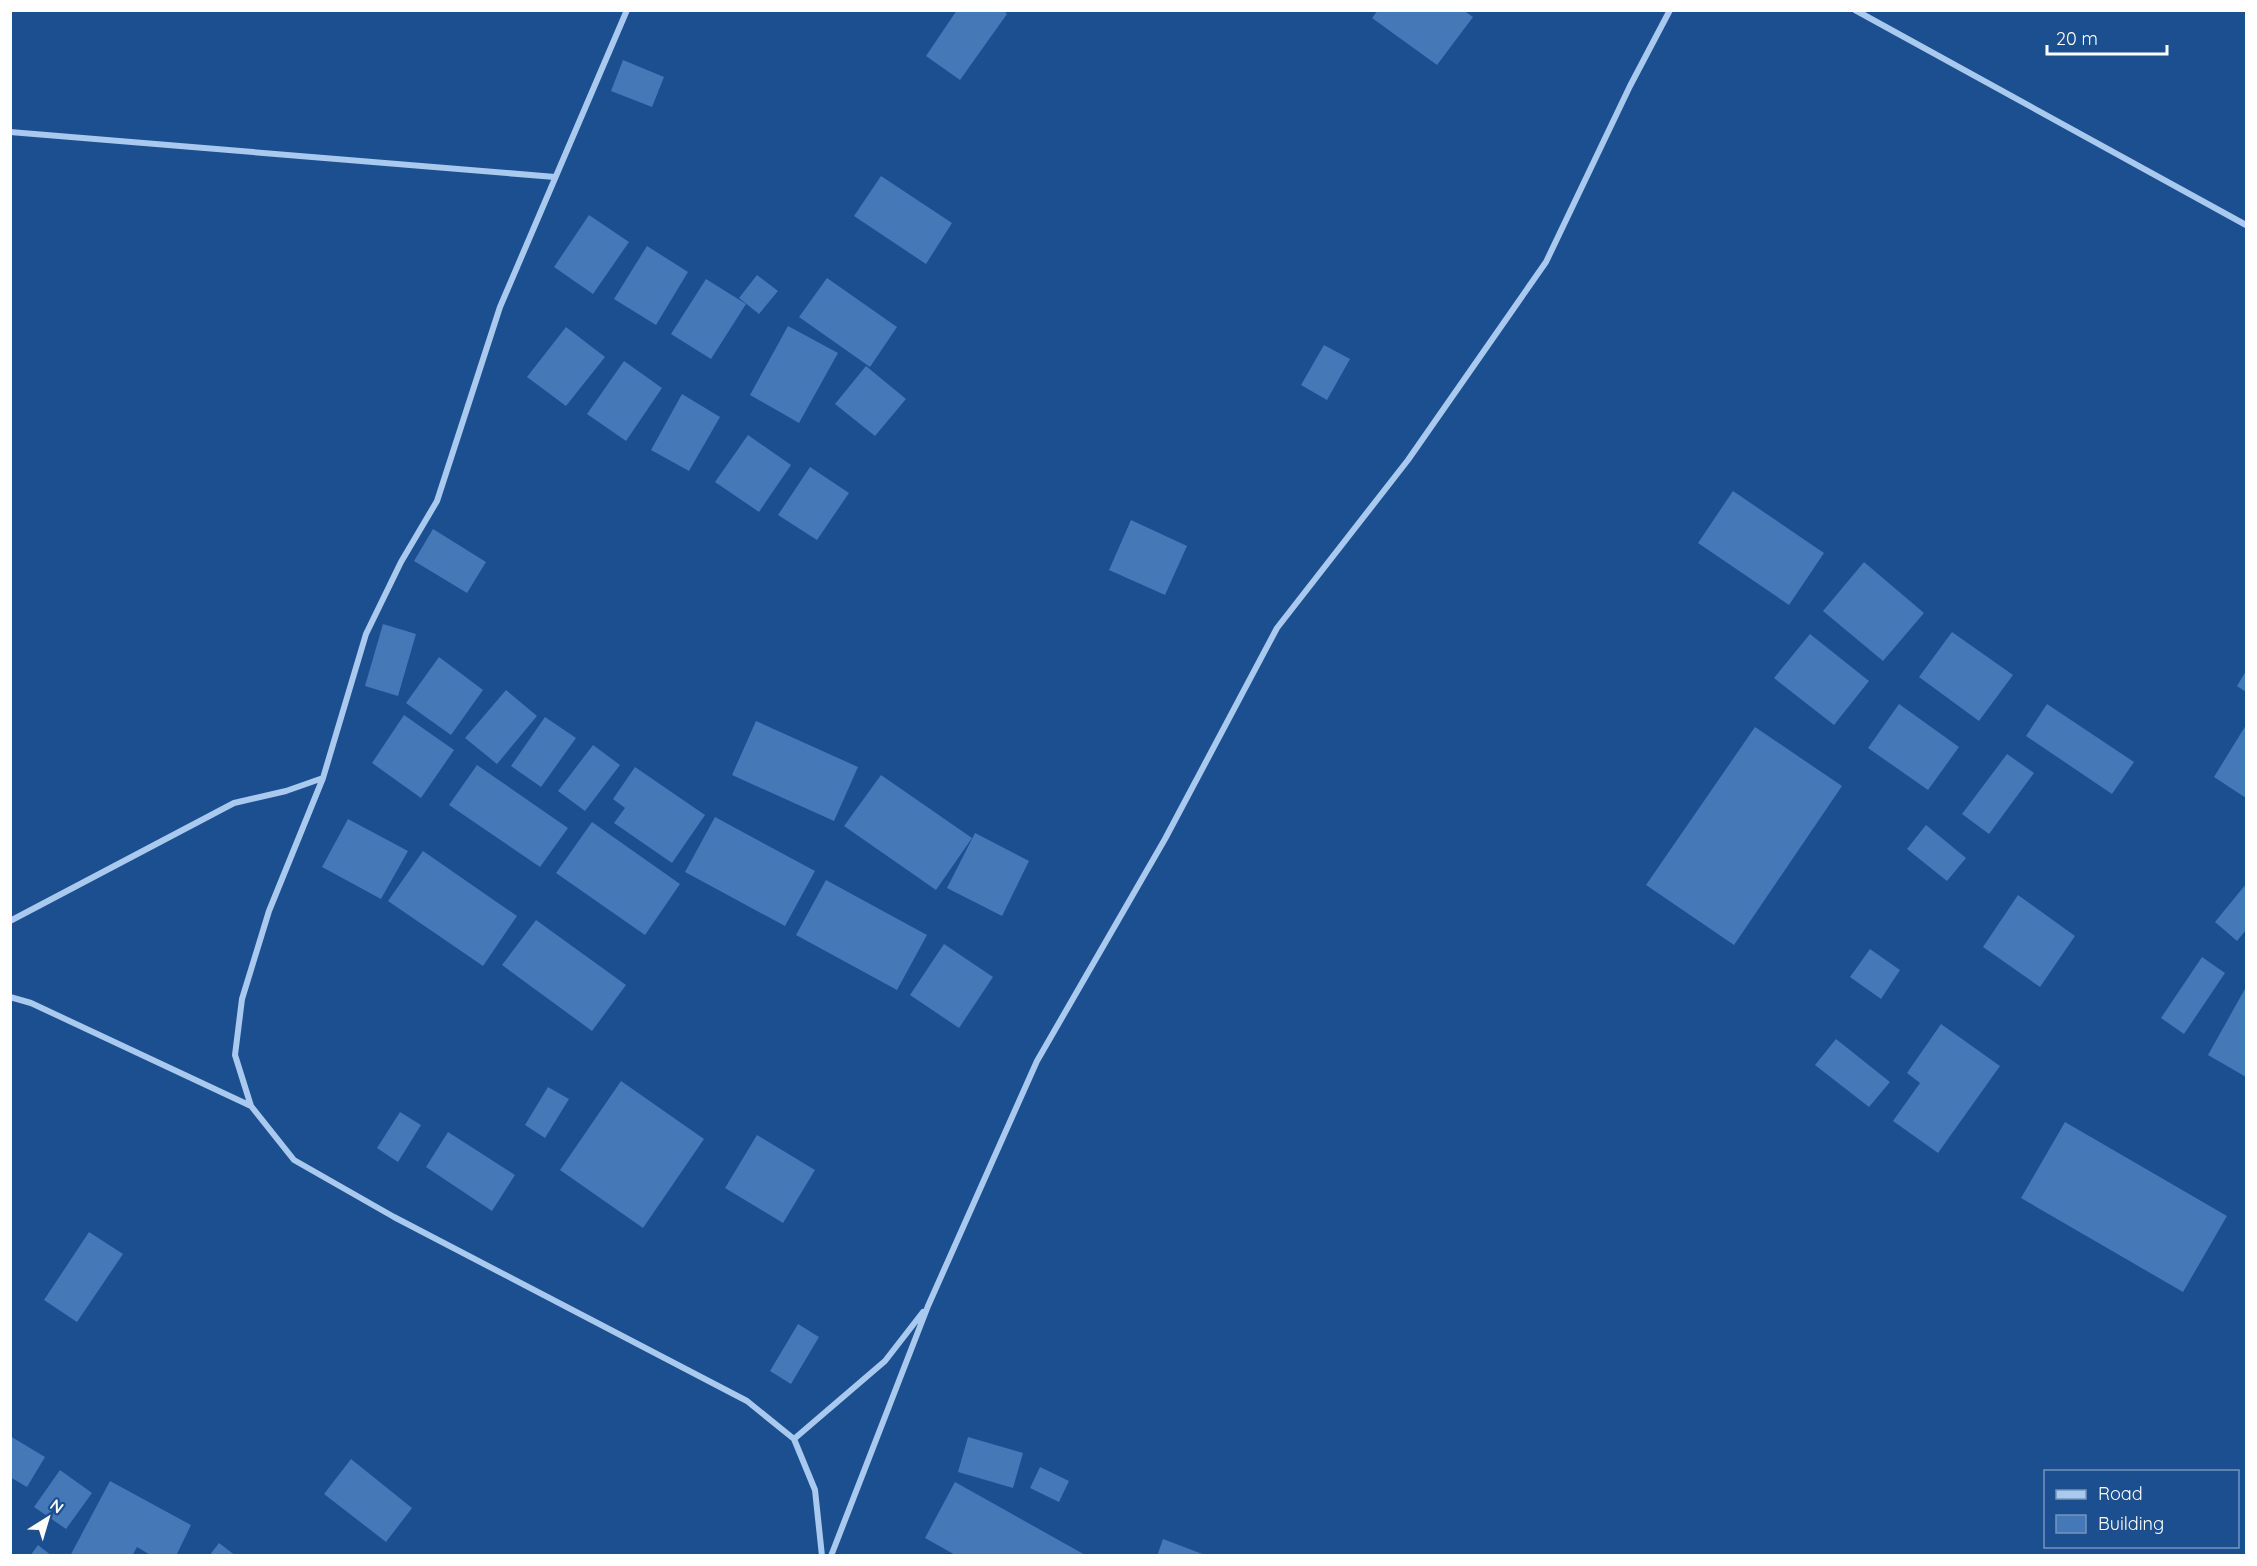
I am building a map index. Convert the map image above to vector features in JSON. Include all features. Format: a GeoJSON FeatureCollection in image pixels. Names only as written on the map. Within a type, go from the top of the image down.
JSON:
{"type":"FeatureCollection","features":[{"type":"Feature","properties":{"kind":"street"},"geometry":{"type":"LineString","coordinates":[[627,10],[500,307],[437,501],[401,561],[366,634],[323,778],[269,911],[242,999],[235,1055],[251,1106],[294,1160],[394,1217],[747,1401],[794,1439],[815,1490],[822,1556]]}},
{"type":"Feature","properties":{"kind":"street"},"geometry":{"type":"LineString","coordinates":[[831,1556],[928,1306],[1037,1061],[1165,839],[1277,628],[1408,460],[1546,262],[1630,86],[1670,10]]}},
{"type":"Feature","properties":{"kind":"street"},"geometry":{"type":"LineString","coordinates":[[1855,10],[2247,225]]}},
{"type":"Feature","properties":{"kind":"street"},"geometry":{"type":"LineString","coordinates":[[10,132],[555,177]]}},
{"type":"Feature","properties":{"kind":"street"},"geometry":{"type":"LineString","coordinates":[[10,921],[234,803],[286,791],[323,778]]}},
{"type":"Feature","properties":{"kind":"street"},"geometry":{"type":"LineString","coordinates":[[10,997],[31,1003],[251,1106]]}},
{"type":"Feature","properties":{"kind":"street"},"geometry":{"type":"LineString","coordinates":[[794,1439],[885,1361],[928,1306]]}},
{"type":"Feature","properties":{"kind":"building"},"geometry":{"type":"Polygon","coordinates":[[[957,10],[1003,10],[1007,14],[960,80],[926,56],[957,10]]]}},
{"type":"Feature","properties":{"kind":"building"},"geometry":{"type":"Polygon","coordinates":[[[1378,10],[1463,10],[1473,17],[1437,65],[1372,18],[1378,10]]]}},
{"type":"Feature","properties":{"kind":"building"},"geometry":{"type":"Polygon","coordinates":[[[623,60],[664,77],[652,107],[611,91],[623,60]]]}},
{"type":"Feature","properties":{"kind":"building"},"geometry":{"type":"Polygon","coordinates":[[[881,176],[952,223],[926,264],[854,216],[881,176]]]}},
{"type":"Feature","properties":{"kind":"building"},"geometry":{"type":"Polygon","coordinates":[[[589,215],[629,242],[593,294],[554,267],[589,215]]]}},
{"type":"Feature","properties":{"kind":"building"},"geometry":{"type":"Polygon","coordinates":[[[647,246],[688,272],[656,325],[614,299],[647,246]]]}},
{"type":"Feature","properties":{"kind":"building"},"geometry":{"type":"Polygon","coordinates":[[[757,275],[778,291],[759,314],[739,298],[757,275]]]}},
{"type":"Feature","properties":{"kind":"building"},"geometry":{"type":"Polygon","coordinates":[[[827,278],[897,327],[870,367],[799,317],[827,278]]]}},
{"type":"Feature","properties":{"kind":"building"},"geometry":{"type":"Polygon","coordinates":[[[706,279],[746,304],[711,359],[671,334],[706,279]]]}},
{"type":"Feature","properties":{"kind":"building"},"geometry":{"type":"Polygon","coordinates":[[[788,326],[838,353],[799,423],[750,395],[788,326]]]}},
{"type":"Feature","properties":{"kind":"building"},"geometry":{"type":"Polygon","coordinates":[[[566,327],[605,357],[566,406],[527,377],[566,327]]]}},
{"type":"Feature","properties":{"kind":"building"},"geometry":{"type":"Polygon","coordinates":[[[1324,345],[1350,359],[1327,400],[1301,385],[1324,345]]]}},
{"type":"Feature","properties":{"kind":"building"},"geometry":{"type":"Polygon","coordinates":[[[624,361],[662,388],[626,441],[587,414],[624,361]]]}},
{"type":"Feature","properties":{"kind":"building"},"geometry":{"type":"Polygon","coordinates":[[[866,366],[906,399],[875,436],[835,404],[866,366]]]}},
{"type":"Feature","properties":{"kind":"building"},"geometry":{"type":"Polygon","coordinates":[[[682,394],[720,417],[689,471],[651,450],[682,394]]]}},
{"type":"Feature","properties":{"kind":"building"},"geometry":{"type":"Polygon","coordinates":[[[748,435],[791,465],[759,512],[715,482],[748,435]]]}},
{"type":"Feature","properties":{"kind":"building"},"geometry":{"type":"Polygon","coordinates":[[[810,467],[849,493],[817,540],[778,515],[810,467]]]}},
{"type":"Feature","properties":{"kind":"building"},"geometry":{"type":"Polygon","coordinates":[[[1733,491],[1824,553],[1789,605],[1698,543],[1733,491]]]}},
{"type":"Feature","properties":{"kind":"building"},"geometry":{"type":"Polygon","coordinates":[[[1131,520],[1187,546],[1165,595],[1109,570],[1131,520]]]}},
{"type":"Feature","properties":{"kind":"building"},"geometry":{"type":"Polygon","coordinates":[[[433,529],[486,562],[467,593],[414,561],[433,529]]]}},
{"type":"Feature","properties":{"kind":"building"},"geometry":{"type":"Polygon","coordinates":[[[1864,562],[1924,613],[1883,661],[1823,611],[1864,562]]]}},
{"type":"Feature","properties":{"kind":"building"},"geometry":{"type":"Polygon","coordinates":[[[383,624],[416,634],[398,696],[365,686],[383,624]]]}},
{"type":"Feature","properties":{"kind":"building"},"geometry":{"type":"Polygon","coordinates":[[[1952,632],[2013,675],[1979,721],[1919,677],[1952,632]]]}},
{"type":"Feature","properties":{"kind":"building"},"geometry":{"type":"Polygon","coordinates":[[[1810,634],[1869,681],[1834,725],[1774,678],[1810,634]]]}},
{"type":"Feature","properties":{"kind":"building"},"geometry":{"type":"Polygon","coordinates":[[[439,657],[483,690],[451,735],[406,703],[439,657]]]}},
{"type":"Feature","properties":{"kind":"building"},"geometry":{"type":"Polygon","coordinates":[[[2246,671],[2246,692],[2237,686],[2246,671]]]}},
{"type":"Feature","properties":{"kind":"building"},"geometry":{"type":"Polygon","coordinates":[[[506,690],[537,716],[497,764],[465,738],[506,690]]]}},
{"type":"Feature","properties":{"kind":"building"},"geometry":{"type":"Polygon","coordinates":[[[1899,704],[1959,747],[1928,790],[1868,748],[1899,704]]]}},
{"type":"Feature","properties":{"kind":"building"},"geometry":{"type":"Polygon","coordinates":[[[2047,704],[2134,762],[2112,794],[2026,736],[2047,704]]]}},
{"type":"Feature","properties":{"kind":"building"},"geometry":{"type":"Polygon","coordinates":[[[404,715],[454,750],[421,798],[372,763],[404,715]]]}},
{"type":"Feature","properties":{"kind":"building"},"geometry":{"type":"Polygon","coordinates":[[[545,717],[576,738],[541,787],[511,766],[545,717]]]}},
{"type":"Feature","properties":{"kind":"building"},"geometry":{"type":"Polygon","coordinates":[[[756,721],[858,767],[834,821],[732,775],[756,721]]]}},
{"type":"Feature","properties":{"kind":"building"},"geometry":{"type":"Polygon","coordinates":[[[2246,725],[2246,798],[2214,777],[2246,725]]]}},
{"type":"Feature","properties":{"kind":"building"},"geometry":{"type":"Polygon","coordinates":[[[1755,727],[1842,786],[1734,945],[1646,885],[1755,727]]]}},
{"type":"Feature","properties":{"kind":"building"},"geometry":{"type":"Polygon","coordinates":[[[593,745],[620,765],[585,811],[558,791],[593,745]]]}},
{"type":"Feature","properties":{"kind":"building"},"geometry":{"type":"Polygon","coordinates":[[[2007,754],[2034,773],[1989,834],[1962,814],[2007,754]]]}},
{"type":"Feature","properties":{"kind":"building"},"geometry":{"type":"Polygon","coordinates":[[[477,765],[568,828],[540,867],[449,805],[477,765]]]}},
{"type":"Feature","properties":{"kind":"building"},"geometry":{"type":"Polygon","coordinates":[[[635,767],[705,815],[672,863],[614,823],[625,808],[613,799],[635,767]]]}},
{"type":"Feature","properties":{"kind":"building"},"geometry":{"type":"Polygon","coordinates":[[[881,775],[972,838],[936,890],[844,826],[881,775]]]}},
{"type":"Feature","properties":{"kind":"building"},"geometry":{"type":"Polygon","coordinates":[[[715,817],[815,871],[785,926],[685,872],[715,817]]]}},
{"type":"Feature","properties":{"kind":"building"},"geometry":{"type":"Polygon","coordinates":[[[348,819],[408,851],[381,899],[322,867],[348,819]]]}},
{"type":"Feature","properties":{"kind":"building"},"geometry":{"type":"Polygon","coordinates":[[[592,822],[680,884],[645,935],[556,873],[592,822]]]}},
{"type":"Feature","properties":{"kind":"building"},"geometry":{"type":"Polygon","coordinates":[[[1926,825],[1966,858],[1947,881],[1907,849],[1926,825]]]}},
{"type":"Feature","properties":{"kind":"building"},"geometry":{"type":"Polygon","coordinates":[[[975,833],[1029,861],[1002,916],[947,888],[975,833]]]}},
{"type":"Feature","properties":{"kind":"building"},"geometry":{"type":"Polygon","coordinates":[[[423,851],[517,916],[483,966],[388,901],[423,851]]]}},
{"type":"Feature","properties":{"kind":"building"},"geometry":{"type":"Polygon","coordinates":[[[826,880],[927,935],[897,990],[796,935],[826,880]]]}},
{"type":"Feature","properties":{"kind":"building"},"geometry":{"type":"Polygon","coordinates":[[[2246,884],[2246,930],[2237,941],[2215,922],[2246,884]]]}},
{"type":"Feature","properties":{"kind":"building"},"geometry":{"type":"Polygon","coordinates":[[[2018,895],[2075,936],[2040,987],[1983,947],[2018,895]]]}},
{"type":"Feature","properties":{"kind":"building"},"geometry":{"type":"Polygon","coordinates":[[[536,920],[626,985],[592,1031],[502,965],[536,920]]]}},
{"type":"Feature","properties":{"kind":"building"},"geometry":{"type":"Polygon","coordinates":[[[944,944],[993,977],[959,1028],[910,995],[944,944]]]}},
{"type":"Feature","properties":{"kind":"building"},"geometry":{"type":"Polygon","coordinates":[[[1870,949],[1900,970],[1881,999],[1850,977],[1870,949]]]}},
{"type":"Feature","properties":{"kind":"building"},"geometry":{"type":"Polygon","coordinates":[[[2202,957],[2225,973],[2184,1034],[2161,1018],[2202,957]]]}},
{"type":"Feature","properties":{"kind":"building"},"geometry":{"type":"Polygon","coordinates":[[[2246,987],[2246,1077],[2208,1055],[2246,987]]]}},
{"type":"Feature","properties":{"kind":"building"},"geometry":{"type":"Polygon","coordinates":[[[1941,1024],[2000,1066],[1938,1153],[1893,1121],[1920,1083],[1907,1073],[1941,1024]]]}},
{"type":"Feature","properties":{"kind":"building"},"geometry":{"type":"Polygon","coordinates":[[[1836,1039],[1890,1082],[1869,1107],[1815,1065],[1836,1039]]]}},
{"type":"Feature","properties":{"kind":"building"},"geometry":{"type":"Polygon","coordinates":[[[621,1081],[704,1139],[643,1228],[560,1170],[621,1081]]]}},
{"type":"Feature","properties":{"kind":"building"},"geometry":{"type":"Polygon","coordinates":[[[548,1087],[569,1099],[545,1138],[525,1125],[548,1087]]]}},
{"type":"Feature","properties":{"kind":"building"},"geometry":{"type":"Polygon","coordinates":[[[400,1112],[421,1125],[398,1162],[377,1148],[400,1112]]]}},
{"type":"Feature","properties":{"kind":"building"},"geometry":{"type":"Polygon","coordinates":[[[2065,1122],[2227,1216],[2183,1292],[2021,1198],[2065,1122]]]}},
{"type":"Feature","properties":{"kind":"building"},"geometry":{"type":"Polygon","coordinates":[[[448,1132],[515,1175],[492,1211],[426,1167],[448,1132]]]}},
{"type":"Feature","properties":{"kind":"building"},"geometry":{"type":"Polygon","coordinates":[[[757,1135],[815,1170],[783,1223],[725,1188],[757,1135]]]}},
{"type":"Feature","properties":{"kind":"building"},"geometry":{"type":"Polygon","coordinates":[[[89,1232],[123,1254],[77,1322],[44,1300],[89,1232]]]}},
{"type":"Feature","properties":{"kind":"building"},"geometry":{"type":"Polygon","coordinates":[[[798,1324],[819,1337],[791,1384],[770,1371],[798,1324]]]}},
{"type":"Feature","properties":{"kind":"building"},"geometry":{"type":"Polygon","coordinates":[[[10,1436],[45,1457],[27,1487],[10,1477],[10,1436]]]}},
{"type":"Feature","properties":{"kind":"building"},"geometry":{"type":"Polygon","coordinates":[[[968,1437],[1023,1453],[1013,1488],[958,1472],[968,1437]]]}},
{"type":"Feature","properties":{"kind":"building"},"geometry":{"type":"Polygon","coordinates":[[[351,1459],[412,1508],[386,1542],[324,1494],[351,1459]]]}},
{"type":"Feature","properties":{"kind":"building"},"geometry":{"type":"Polygon","coordinates":[[[1040,1467],[1069,1481],[1059,1502],[1030,1488],[1040,1467]]]}},
{"type":"Feature","properties":{"kind":"building"},"geometry":{"type":"Polygon","coordinates":[[[60,1470],[92,1493],[66,1529],[34,1507],[60,1470]]]}},
{"type":"Feature","properties":{"kind":"building"},"geometry":{"type":"Polygon","coordinates":[[[110,1481],[191,1525],[176,1556],[152,1556],[137,1547],[132,1556],[70,1556],[110,1481]]]}},
{"type":"Feature","properties":{"kind":"building"},"geometry":{"type":"Polygon","coordinates":[[[955,1482],[1087,1556],[957,1556],[925,1538],[955,1482]]]}},
{"type":"Feature","properties":{"kind":"building"},"geometry":{"type":"Polygon","coordinates":[[[1163,1539],[1205,1555],[1205,1556],[1157,1556],[1163,1539]]]}},
{"type":"Feature","properties":{"kind":"building"},"geometry":{"type":"Polygon","coordinates":[[[219,1543],[236,1556],[209,1556],[219,1543]]]}},
{"type":"Feature","properties":{"kind":"building"},"geometry":{"type":"Polygon","coordinates":[[[38,1545],[52,1556],[30,1556],[38,1545]]]}}]}
